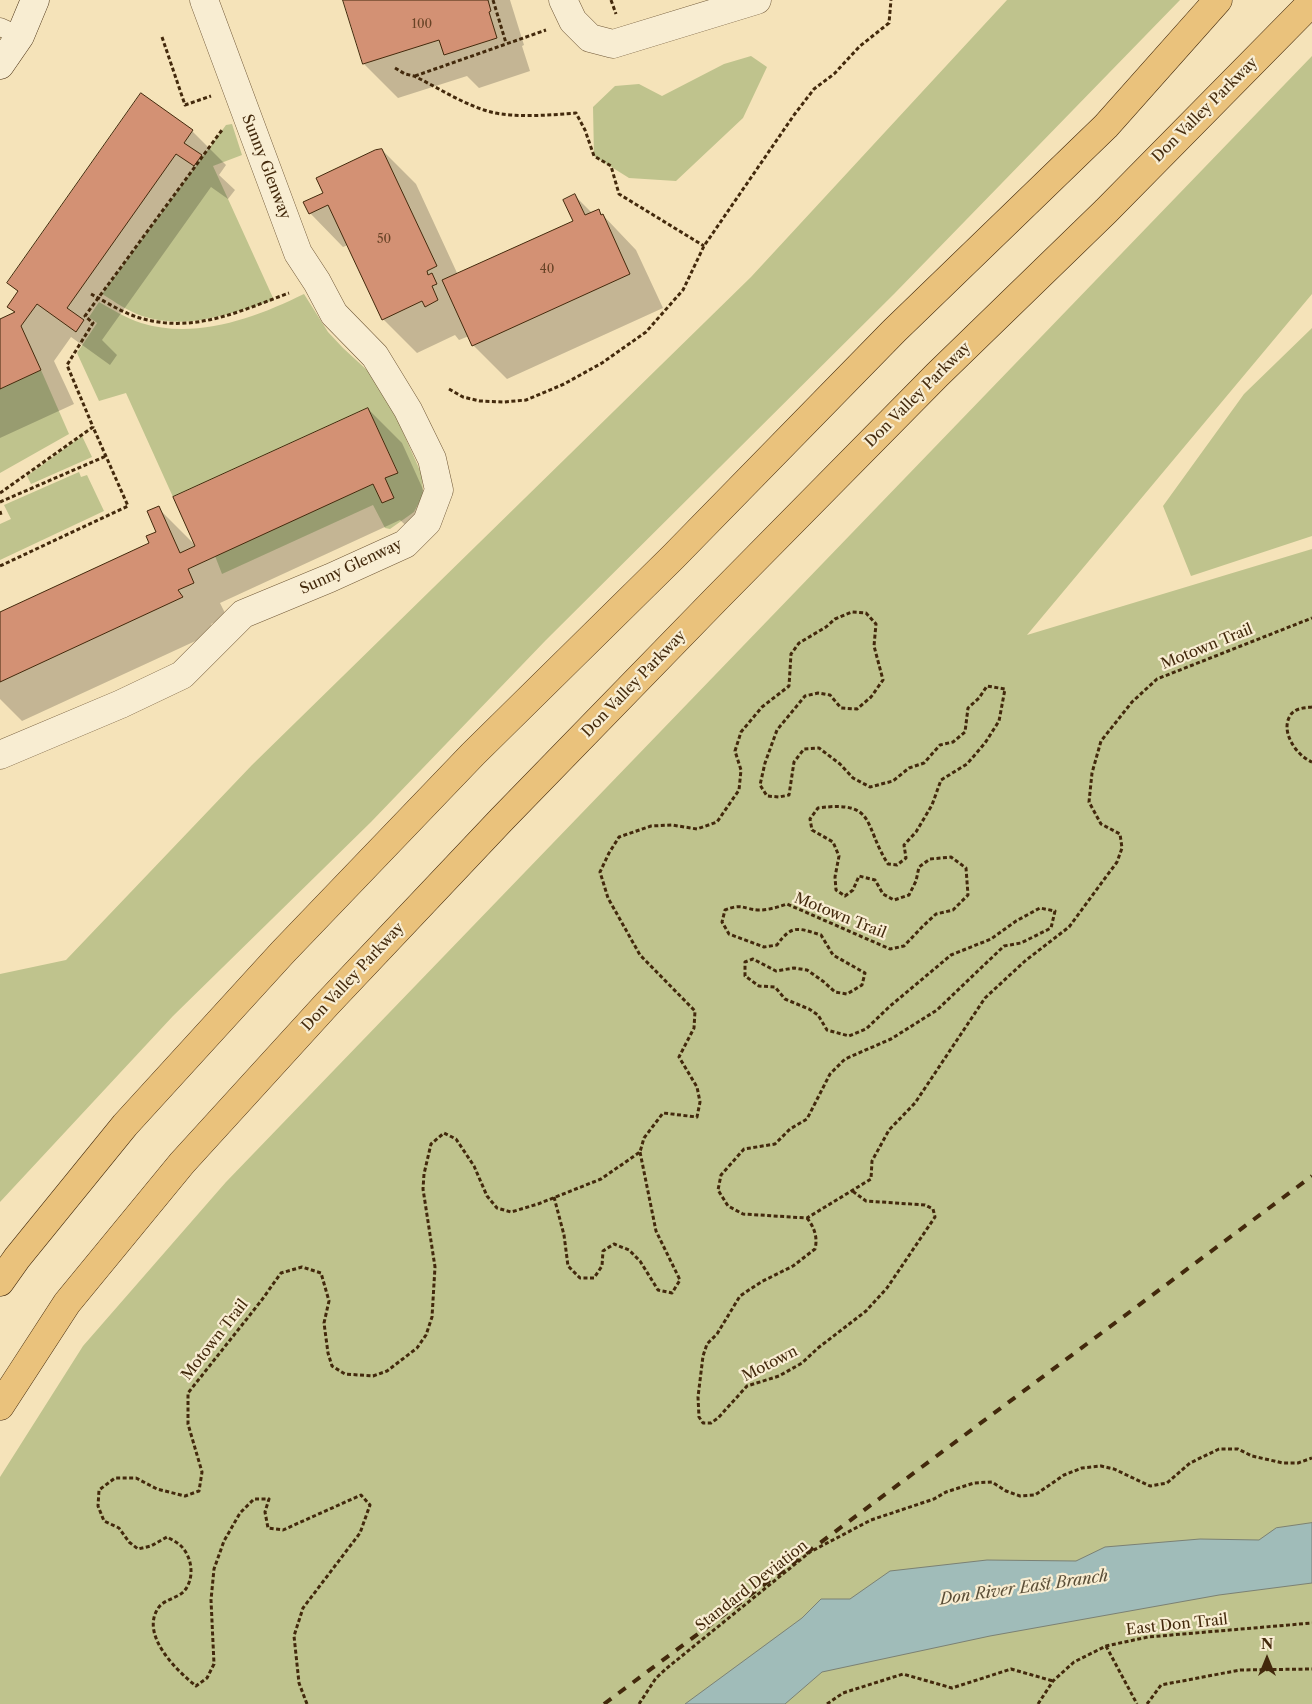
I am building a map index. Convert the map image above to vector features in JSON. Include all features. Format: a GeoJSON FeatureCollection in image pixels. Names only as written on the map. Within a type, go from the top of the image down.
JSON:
{"type":"FeatureCollection","features":[{"type":"Feature","properties":{"kind":"highway"},"geometry":{"type":"LineString","coordinates":[[0,1282],[17,1258],[125,1125],[290,945],[473,754],[673,557],[894,331],[1106,126],[1218,0]]}},
{"type":"Feature","properties":{"kind":"highway","name":"Don Valley Parkway"},"geometry":{"type":"LineString","coordinates":[[0,1406],[66,1303],[182,1163],[327,1004],[502,819],[724,591],[937,375],[1106,211],[1312,2]]}},
{"type":"Feature","properties":{"kind":"street"},"geometry":{"type":"LineString","coordinates":[[0,65],[10,31],[35,0]]}},
{"type":"Feature","properties":{"kind":"street","name":"Sunny Glenway"},"geometry":{"type":"LineString","coordinates":[[0,755],[182,676],[243,614],[405,544],[427,522],[439,490],[432,460],[408,410],[375,356],[334,314],[317,282],[298,253],[204,0]]}},
{"type":"Feature","properties":{"kind":"street"},"geometry":{"type":"LineString","coordinates":[[568,11],[590,38],[613,44],[757,0]]}},
{"type":"Feature","properties":{"kind":"path"},"geometry":{"type":"LineString","coordinates":[[493,0],[506,43]]}},
{"type":"Feature","properties":{"kind":"path"},"geometry":{"type":"LineString","coordinates":[[449,389],[464,397],[480,401],[504,402],[526,400],[564,384],[602,363],[646,332],[683,290],[704,246],[814,89],[834,74],[860,46],[889,22],[891,0]]}},
{"type":"Feature","properties":{"kind":"path"},"geometry":{"type":"LineString","coordinates":[[414,76],[506,43],[568,11]]}},
{"type":"Feature","properties":{"kind":"path"},"geometry":{"type":"LineString","coordinates":[[162,37],[185,105],[216,95]]}},
{"type":"Feature","properties":{"kind":"path"},"geometry":{"type":"LineString","coordinates":[[395,68],[492,112],[545,116],[576,113],[585,130],[594,156],[611,166],[619,194],[704,246]]}},
{"type":"Feature","properties":{"kind":"path"},"geometry":{"type":"LineString","coordinates":[[0,566],[128,506],[66,365],[93,323],[85,316],[226,125]]}},
{"type":"Feature","properties":{"kind":"path"},"geometry":{"type":"LineString","coordinates":[[91,294],[139,318],[174,324],[221,318],[317,282]]}},
{"type":"Feature","properties":{"kind":"path"},"geometry":{"type":"LineString","coordinates":[[0,493],[93,427]]}},
{"type":"Feature","properties":{"kind":"path"},"geometry":{"type":"LineString","coordinates":[[0,502],[106,456]]}},
{"type":"Feature","properties":{"kind":"path"},"geometry":{"type":"LineString","coordinates":[[0,511],[2,514],[0,515]]}},
{"type":"Feature","properties":{"kind":"path","name":"Motown Trail"},"geometry":{"type":"LineString","coordinates":[[307,1704],[299,1683],[294,1636],[303,1608],[360,1533],[370,1505],[361,1495],[283,1530],[268,1528],[265,1512],[269,1499],[254,1499],[240,1513],[224,1540],[214,1569],[211,1600],[214,1664],[207,1678],[196,1686],[180,1673],[164,1652],[155,1637],[152,1622],[160,1606],[184,1591],[191,1577],[190,1560],[181,1545],[167,1537],[151,1546],[138,1549],[129,1542],[118,1528],[104,1521],[98,1506],[99,1490],[115,1478],[136,1478],[158,1489],[185,1496],[199,1491],[202,1472],[188,1424],[188,1393],[261,1301],[280,1273],[302,1268],[321,1273],[329,1301],[324,1323],[328,1353],[332,1366],[345,1374],[373,1376],[387,1371],[417,1348],[426,1335],[432,1317],[435,1268],[424,1190],[424,1174],[430,1144],[444,1133],[456,1139],[474,1166],[487,1196],[497,1208],[511,1212],[601,1179],[640,1152],[644,1138],[663,1113],[697,1117],[700,1102],[696,1087],[679,1057],[694,1028],[695,1012],[640,955],[608,898],[600,872],[619,837],[651,826],[672,825],[697,829],[717,822],[739,790],[741,770],[736,751],[741,732],[762,707],[789,686],[791,654],[800,643],[826,627],[835,619],[852,612],[866,613],[876,624],[874,646],[883,680],[871,697],[857,709],[841,708],[830,695],[818,693],[806,696],[777,730],[765,763],[760,785],[767,796],[779,797],[789,795],[794,762],[804,749],[819,748],[840,764],[853,778],[870,787],[892,781],[909,768],[924,763],[940,745],[953,742],[965,732],[968,708],[979,698],[987,686],[1005,689],[999,721],[985,743],[967,764],[941,780],[932,805],[916,832],[904,845],[906,858],[897,865],[888,864],[874,840],[870,824],[859,810],[837,806],[818,808],[810,819],[812,830],[833,842],[840,856],[835,877],[836,890],[845,896],[853,890],[859,876],[875,880],[883,894],[894,900],[909,895],[916,881],[919,867],[930,859],[951,857],[966,868],[968,895],[953,910],[936,914],[904,946],[890,948],[787,904],[774,909],[759,910],[737,905],[725,910],[722,922],[730,934],[764,947],[777,945],[786,933],[798,928],[821,935],[833,955],[865,973],[862,985],[847,994],[835,992],[806,970],[794,968],[776,972],[753,959],[745,962],[745,976],[759,986],[775,987],[785,999],[809,1008],[818,1015],[827,1030],[849,1036],[866,1029],[950,955],[991,939],[1016,921],[1040,908],[1055,912],[1051,928],[1021,943],[1004,946],[938,1010],[891,1039],[846,1059],[830,1074],[807,1119],[790,1129],[775,1144],[744,1150],[721,1175],[718,1190],[728,1206],[743,1214],[807,1218],[871,1179],[872,1161],[889,1130],[915,1103],[985,998],[1025,961],[1069,927],[1117,862],[1122,848],[1120,834],[1100,824],[1089,802],[1092,772],[1101,741],[1132,702],[1157,679],[1312,618]]}},
{"type":"Feature","properties":{"kind":"path"},"geometry":{"type":"LineString","coordinates":[[1312,707],[1299,709],[1290,714],[1287,727],[1293,747],[1312,762]]}},
{"type":"Feature","properties":{"kind":"path"},"geometry":{"type":"LineString","coordinates":[[554,1197],[564,1235],[568,1266],[580,1278],[594,1278],[602,1266],[603,1251],[614,1244],[629,1250],[640,1261],[658,1290],[672,1293],[680,1280],[656,1231],[640,1152]]}},
{"type":"Feature","properties":{"kind":"path","name":"Motown"},"geometry":{"type":"LineString","coordinates":[[807,1218],[813,1226],[817,1242],[815,1249],[794,1266],[761,1282],[740,1296],[717,1334],[707,1344],[703,1356],[698,1397],[699,1417],[703,1422],[711,1423],[718,1418],[747,1386],[779,1376],[802,1363],[818,1348],[866,1311],[887,1288],[935,1217],[933,1209],[925,1205],[866,1201],[852,1190]]}},
{"type":"Feature","properties":{"kind":"path","name":"Standard Deviation"},"geometry":{"type":"LineString","coordinates":[[639,1704],[656,1678],[667,1668],[810,1552],[871,1520],[934,1499],[946,1492],[974,1483],[992,1482],[1006,1491],[1020,1496],[1035,1495],[1064,1475],[1082,1468],[1100,1466],[1114,1469],[1150,1486],[1167,1483],[1190,1462],[1219,1449],[1238,1449],[1252,1456],[1283,1464],[1312,1458]]}},
{"type":"Feature","properties":{"kind":"path","name":"East Don Trail"},"geometry":{"type":"LineString","coordinates":[[1038,1704],[1054,1682],[1074,1662],[1106,1646],[1148,1637],[1312,1623]]}},
{"type":"Feature","properties":{"kind":"path"},"geometry":{"type":"LineString","coordinates":[[1106,1646],[1137,1704]]}},
{"type":"Feature","properties":{"kind":"path"},"geometry":{"type":"LineString","coordinates":[[827,1704],[843,1693],[903,1674],[952,1688],[1011,1669],[1054,1682]]}},
{"type":"Feature","properties":{"kind":"path"},"geometry":{"type":"LineString","coordinates":[[1147,1704],[1161,1685],[1240,1670],[1312,1669]]}},
{"type":"Feature","properties":{"kind":"green space"},"geometry":{"type":"Polygon","coordinates":[[[1007,0],[1180,0],[894,294],[546,640],[371,822],[173,1016],[0,1202],[0,974],[66,960],[252,765],[751,277],[1007,0]]]}},
{"type":"Feature","properties":{"kind":"green space"},"geometry":{"type":"Polygon","coordinates":[[[751,56],[767,67],[743,118],[676,181],[629,178],[594,156],[593,107],[615,86],[639,84],[662,96],[724,64],[751,56]]]}},
{"type":"Feature","properties":{"kind":"green space"},"geometry":{"type":"Polygon","coordinates":[[[1312,56],[1312,294],[1027,635],[1312,549],[1312,1704],[0,1704],[0,1477],[83,1346],[226,1182],[1312,56]]]}},
{"type":"Feature","properties":{"kind":"green space"},"geometry":{"type":"Polygon","coordinates":[[[232,124],[242,155],[213,166],[274,300],[225,315],[175,322],[142,316],[102,294],[226,125],[232,124]]]}},
{"type":"Feature","properties":{"kind":"green space"},"geometry":{"type":"Polygon","coordinates":[[[304,294],[328,332],[381,383],[422,475],[423,495],[414,512],[390,529],[385,528],[373,505],[222,574],[215,556],[373,484],[382,503],[394,498],[385,478],[398,472],[368,408],[173,497],[126,393],[99,401],[77,353],[97,323],[89,317],[99,302],[141,323],[162,328],[183,329],[225,324],[266,311],[304,294]]]}},
{"type":"Feature","properties":{"kind":"green space"},"geometry":{"type":"Polygon","coordinates":[[[1312,328],[1312,536],[1191,576],[1163,506],[1244,394],[1312,328]]]}},
{"type":"Feature","properties":{"kind":"green space"},"geometry":{"type":"Polygon","coordinates":[[[41,370],[69,434],[0,473],[0,389],[41,370]]]}},
{"type":"Feature","properties":{"kind":"green space"},"geometry":{"type":"Polygon","coordinates":[[[82,436],[92,457],[31,484],[27,476],[82,436]]]}},
{"type":"Feature","properties":{"kind":"green space"},"geometry":{"type":"Polygon","coordinates":[[[79,472],[81,477],[87,475],[104,511],[0,560],[0,524],[11,519],[4,505],[79,472]]]}},
{"type":"Feature","properties":{"kind":"water","name":"Don River East Branch"},"geometry":{"type":"Polygon","coordinates":[[[1312,1523],[1312,1583],[1219,1595],[990,1636],[822,1672],[785,1704],[685,1704],[802,1618],[821,1599],[850,1599],[890,1571],[987,1560],[1076,1561],[1105,1547],[1200,1539],[1259,1540],[1276,1528],[1312,1523]]]}},
{"type":"Feature","properties":{"kind":"building"},"geometry":{"type":"Polygon","coordinates":[[[343,0],[488,0],[491,11],[489,12],[497,38],[444,55],[439,40],[363,64],[343,0]]]}},
{"type":"Feature","properties":{"kind":"building"},"geometry":{"type":"Polygon","coordinates":[[[141,93],[193,130],[184,143],[202,155],[194,166],[176,154],[67,308],[84,320],[76,332],[37,304],[21,326],[41,370],[0,389],[0,319],[15,312],[7,307],[18,291],[7,283],[141,93]]]}},
{"type":"Feature","properties":{"kind":"building"},"geometry":{"type":"Polygon","coordinates":[[[382,149],[437,266],[427,271],[428,275],[432,273],[437,284],[432,286],[438,300],[425,307],[422,301],[382,320],[328,205],[309,214],[303,202],[323,193],[316,178],[375,150],[382,149]]]}},
{"type":"Feature","properties":{"kind":"building"},"geometry":{"type":"Polygon","coordinates":[[[575,194],[585,215],[599,209],[601,215],[603,214],[630,274],[472,346],[442,280],[573,221],[563,200],[575,194]]]}},
{"type":"Feature","properties":{"kind":"building"},"geometry":{"type":"Polygon","coordinates":[[[368,408],[398,473],[385,478],[394,498],[382,503],[373,484],[188,569],[194,583],[178,590],[183,597],[0,682],[0,612],[149,543],[146,536],[156,532],[147,511],[159,506],[180,553],[195,546],[173,497],[368,408]]]}},
{"type":"Feature","properties":{"kind":"railway"},"geometry":{"type":"LineString","coordinates":[[604,1704],[1312,1176]]}}]}
